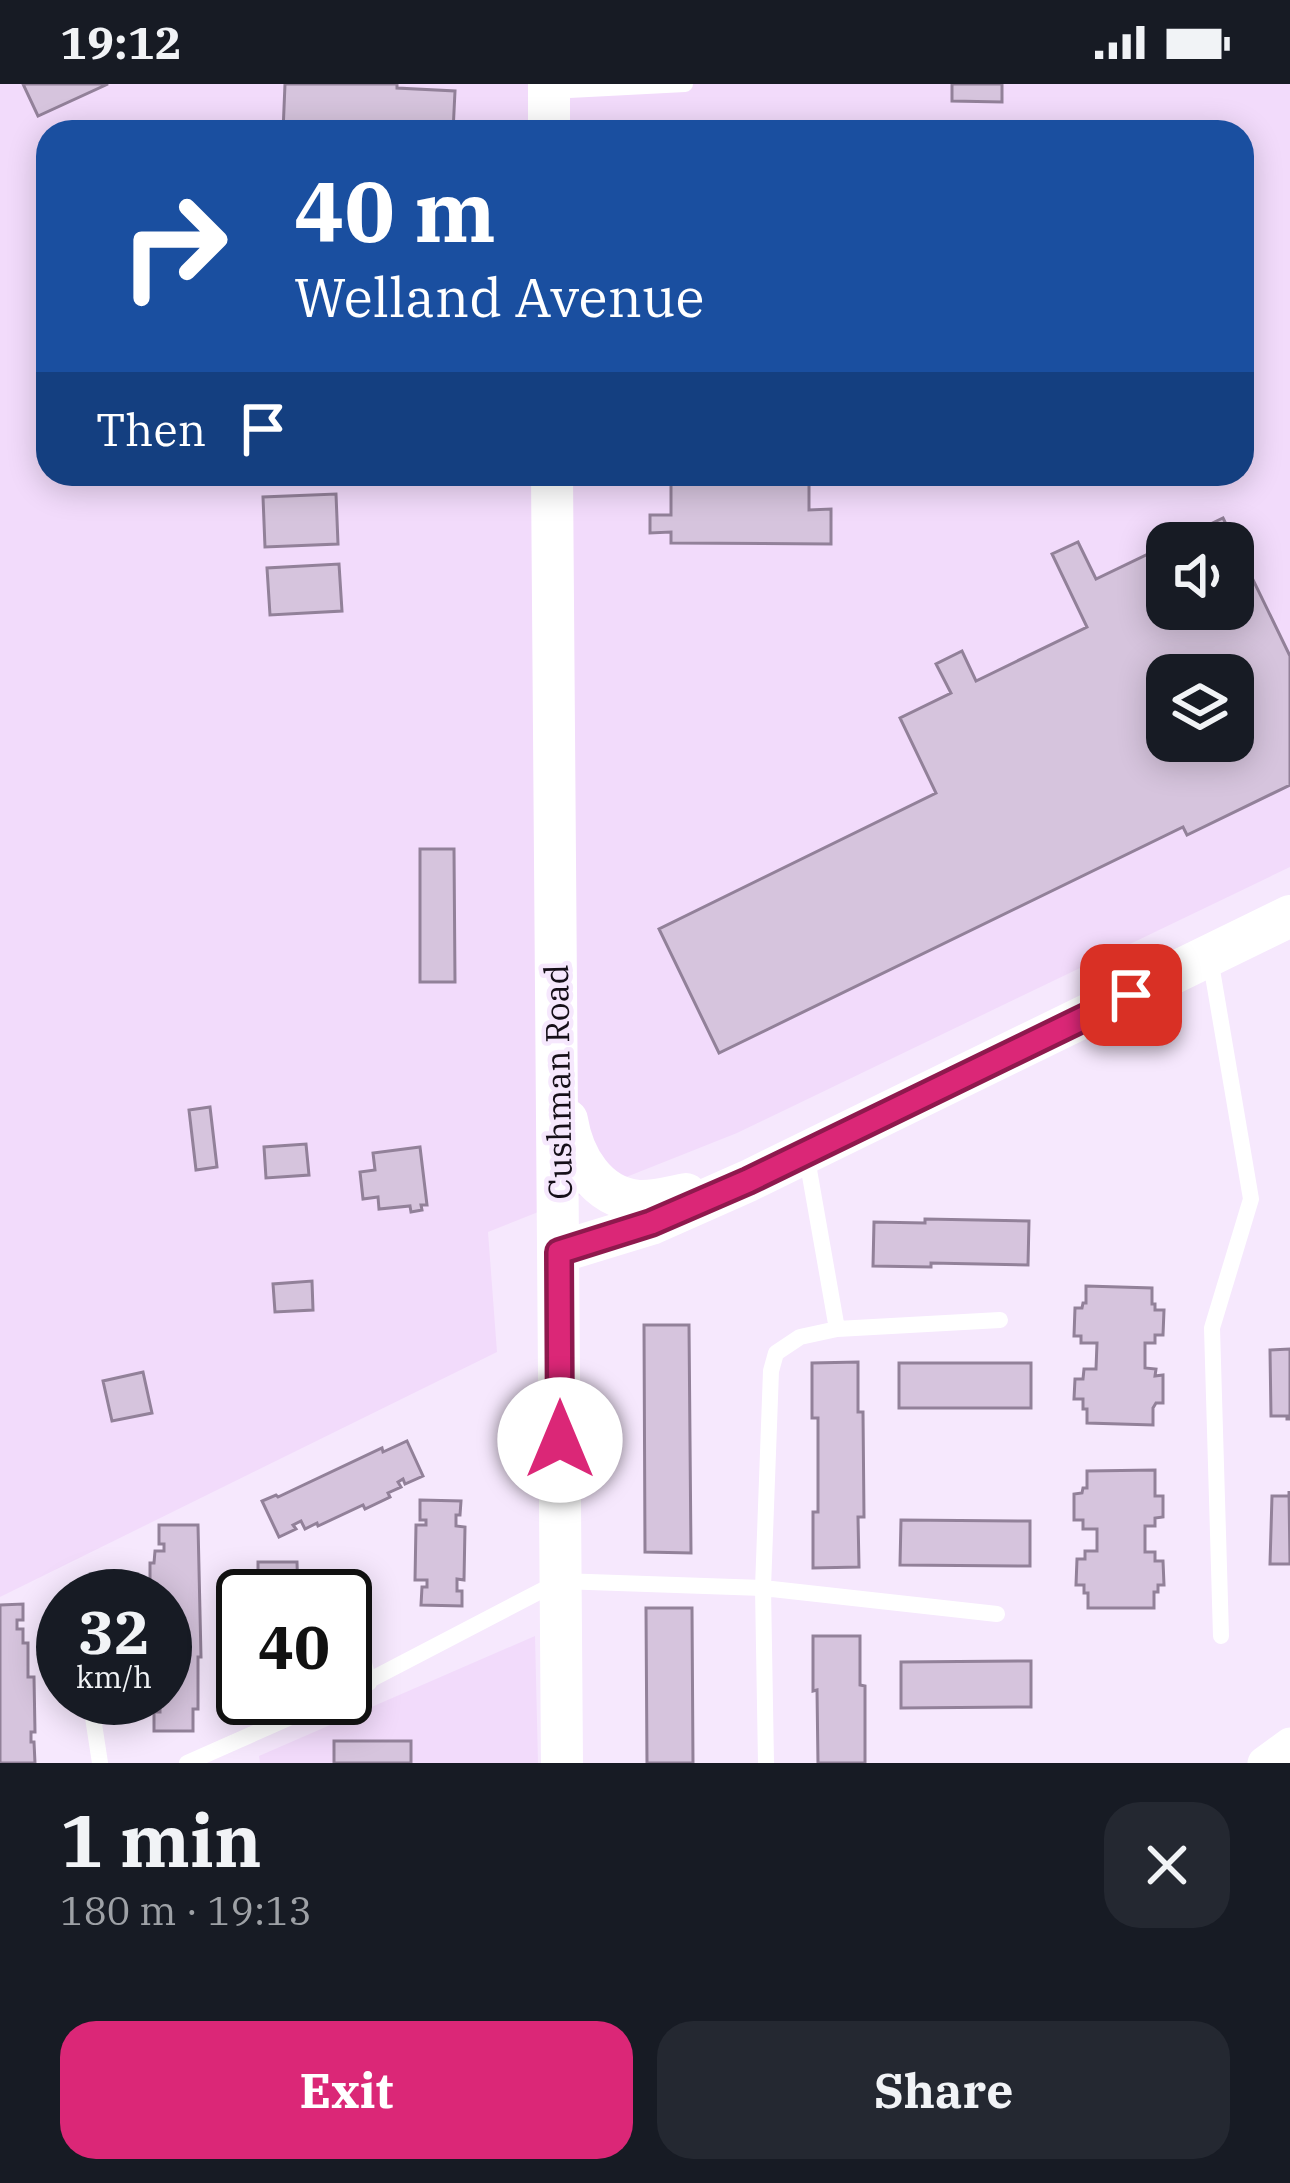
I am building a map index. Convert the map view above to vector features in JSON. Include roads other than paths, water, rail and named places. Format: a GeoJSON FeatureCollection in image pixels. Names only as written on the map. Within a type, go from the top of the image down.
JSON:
{"type":"FeatureCollection","features":[{"type":"Feature","properties":{"kind":"street","name":"Cushman Road"},"geometry":{"type":"LineString","coordinates":[[552,486],[562,1763]]}},
{"type":"Feature","properties":{"kind":"street"},"geometry":{"type":"LineString","coordinates":[[559,1252],[651,1223],[748,1181],[1290,916]]}},
{"type":"Feature","properties":{"kind":"street"},"geometry":{"type":"LineString","coordinates":[[558,1065],[570,1140],[591,1178],[608,1190],[639,1201],[748,1181]]}},
{"type":"Feature","properties":{"kind":"street"},"geometry":{"type":"LineString","coordinates":[[1264,1763],[1290,1744]]}},
{"type":"Feature","properties":{"kind":"lane"},"geometry":{"type":"LineString","coordinates":[[549,102],[685,84]]}},
{"type":"Feature","properties":{"kind":"lane"},"geometry":{"type":"LineString","coordinates":[[1210,957],[1251,1199],[1212,1328],[1221,1636]]}},
{"type":"Feature","properties":{"kind":"lane"},"geometry":{"type":"LineString","coordinates":[[806,1152],[837,1329]]}},
{"type":"Feature","properties":{"kind":"lane"},"geometry":{"type":"LineString","coordinates":[[766,1763],[763,1588],[771,1371],[776,1353],[800,1336],[837,1329],[1000,1321]]}},
{"type":"Feature","properties":{"kind":"lane"},"geometry":{"type":"LineString","coordinates":[[372,1681],[560,1581],[763,1588],[997,1614]]}},
{"type":"Feature","properties":{"kind":"lane"},"geometry":{"type":"LineString","coordinates":[[94,1725],[100,1763]]}},
{"type":"Feature","properties":{"kind":"lane"},"geometry":{"type":"LineString","coordinates":[[187,1763],[273,1725]]}}]}
